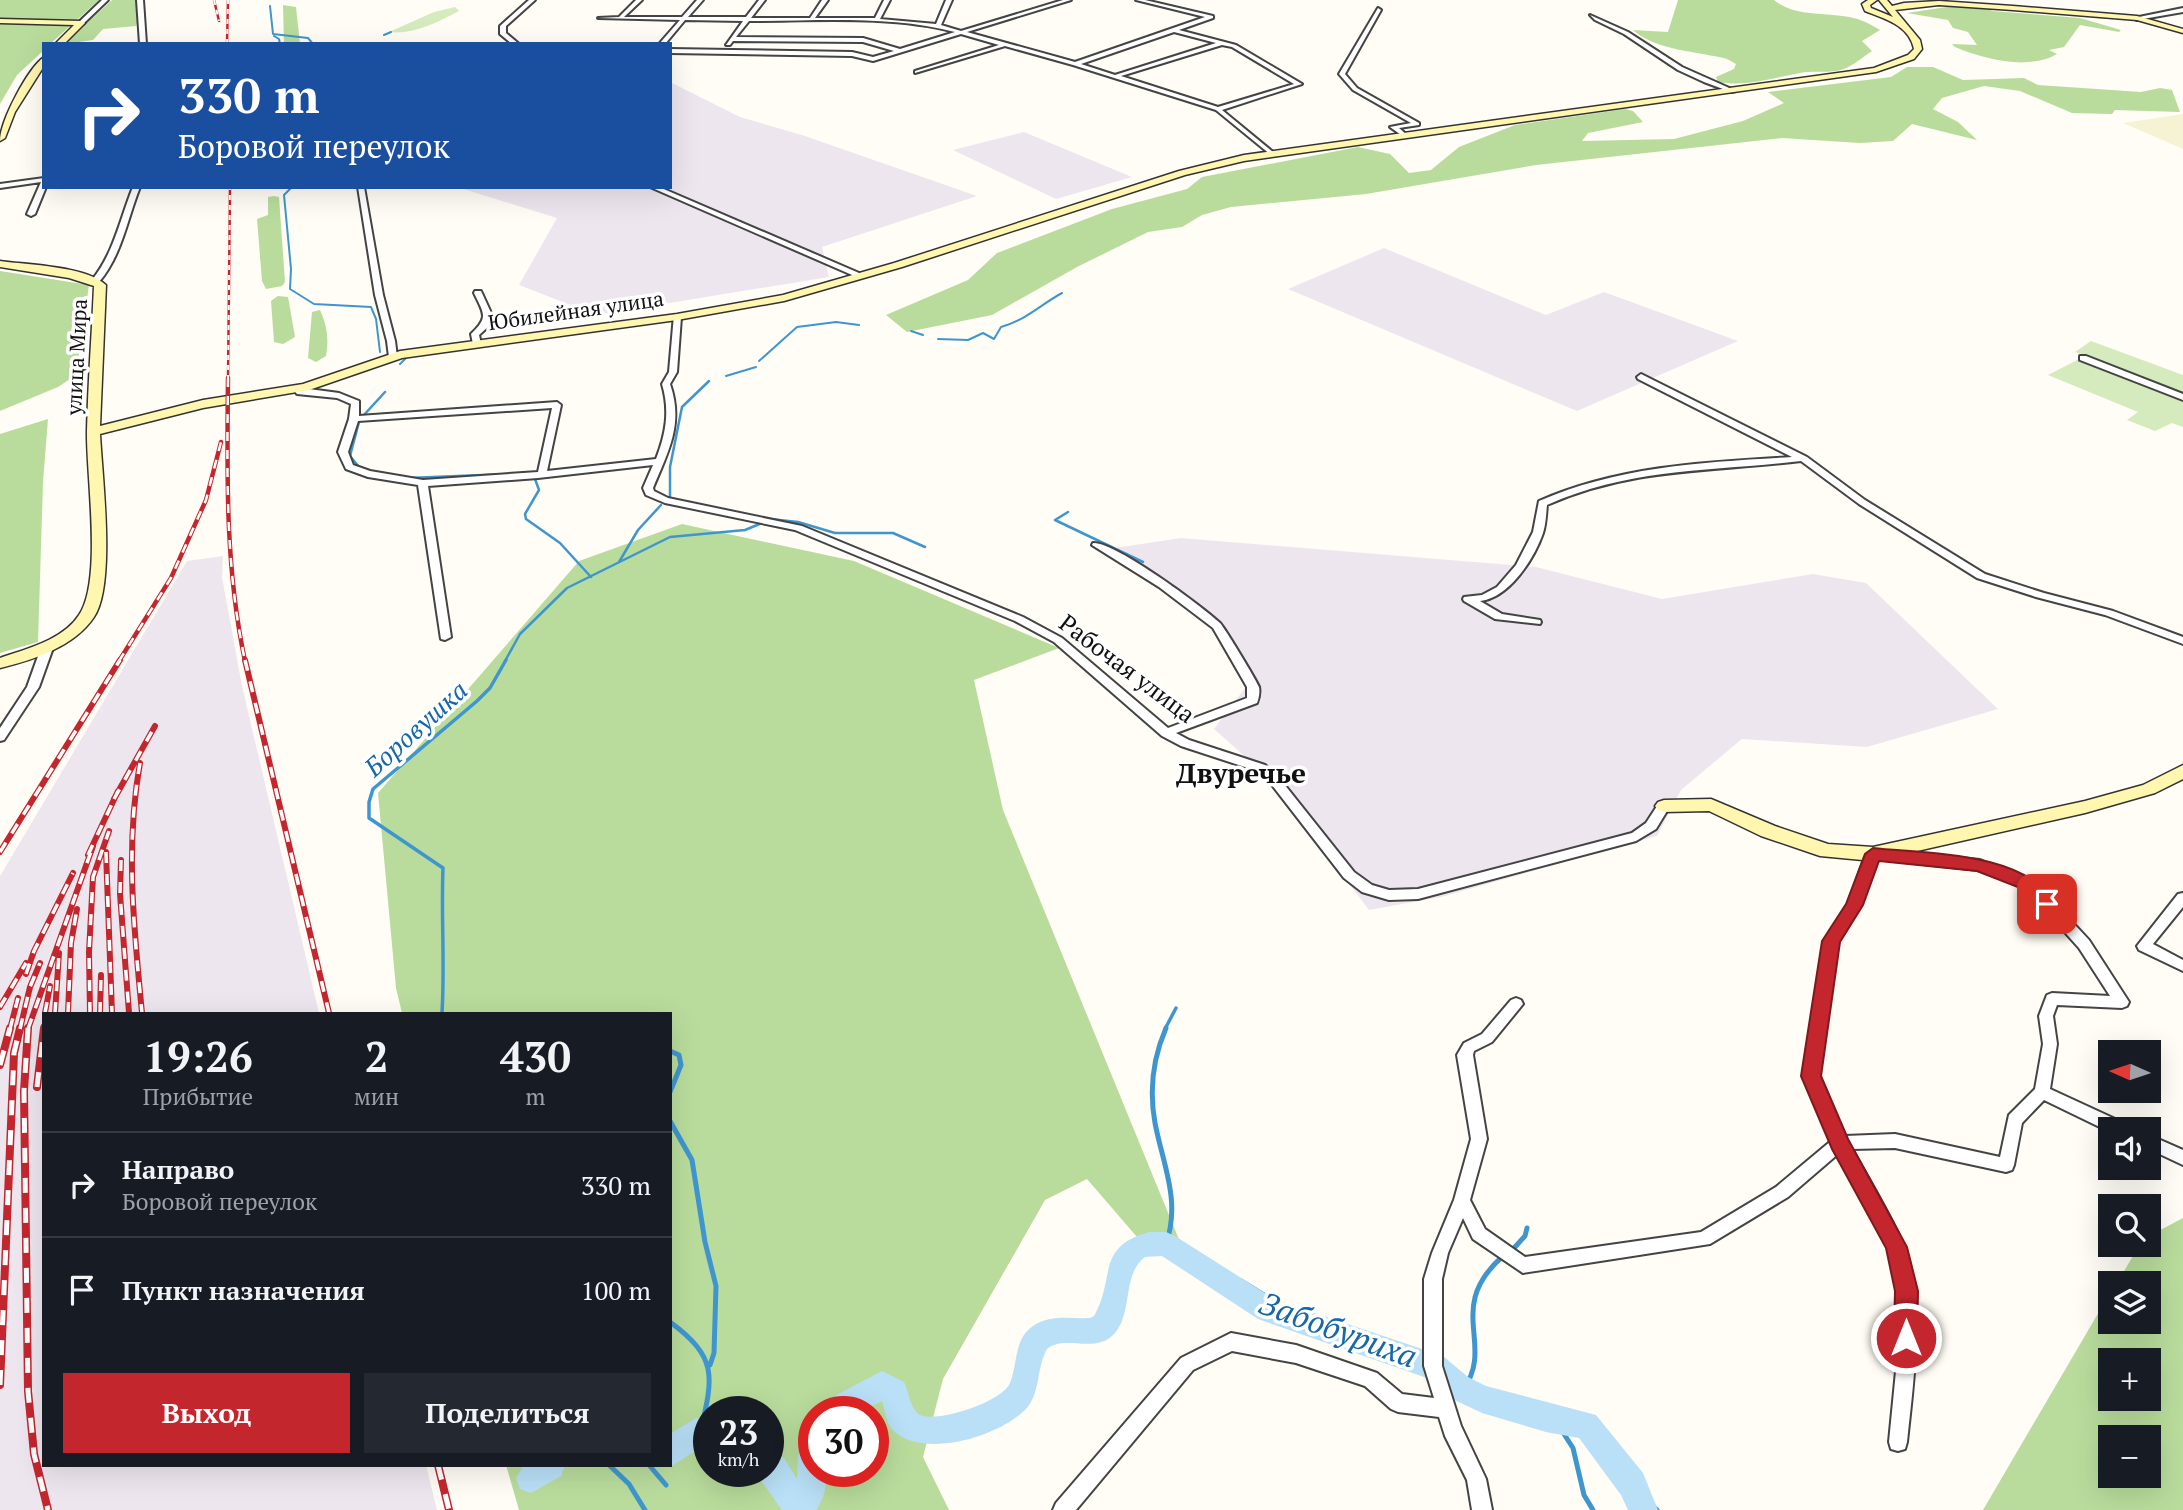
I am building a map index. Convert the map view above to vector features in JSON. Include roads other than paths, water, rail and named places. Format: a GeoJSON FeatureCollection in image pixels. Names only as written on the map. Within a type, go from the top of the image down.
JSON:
{"type":"FeatureCollection","features":[{"type":"Feature","properties":{"kind":"main road"},"geometry":{"type":"LineString","coordinates":[[1892,11],[1873,1],[1866,4],[1868,9],[1892,11],[1904,5],[1952,3],[2137,18],[2183,31]]}},
{"type":"Feature","properties":{"kind":"main road","name":"Юбилейная улица"},"geometry":{"type":"LineString","coordinates":[[93,432],[203,404],[297,389],[393,357],[772,301],[862,276],[1182,173],[1271,153],[1733,91],[1860,73],[1890,66],[1911,57],[1918,48],[1916,40],[1892,11]]}},
{"type":"Feature","properties":{"kind":"main road"},"geometry":{"type":"LineString","coordinates":[[0,21],[81,23]]}},
{"type":"Feature","properties":{"kind":"main road"},"geometry":{"type":"LineString","coordinates":[[61,42],[81,23]]}},
{"type":"Feature","properties":{"kind":"main road"},"geometry":{"type":"LineString","coordinates":[[0,138],[11,112],[42,62]]}},
{"type":"Feature","properties":{"kind":"main road"},"geometry":{"type":"LineString","coordinates":[[0,264],[98,283]]}},
{"type":"Feature","properties":{"kind":"main road","name":"улица Мира"},"geometry":{"type":"LineString","coordinates":[[93,432],[98,283]]}},
{"type":"Feature","properties":{"kind":"main road"},"geometry":{"type":"LineString","coordinates":[[0,663],[48,645],[72,632],[89,613],[97,576],[93,432]]}},
{"type":"Feature","properties":{"kind":"main road"},"geometry":{"type":"LineString","coordinates":[[1664,806],[1689,803],[1711,805],[1768,831],[1827,852],[1873,854],[2085,807],[2149,789],[2183,771]]}},
{"type":"Feature","properties":{"kind":"street"},"geometry":{"type":"LineString","coordinates":[[81,23],[105,0]]}},
{"type":"Feature","properties":{"kind":"street"},"geometry":{"type":"LineString","coordinates":[[141,0],[143,42]]}},
{"type":"Feature","properties":{"kind":"street"},"geometry":{"type":"LineString","coordinates":[[513,42],[503,34],[503,26],[532,0]]}},
{"type":"Feature","properties":{"kind":"street"},"geometry":{"type":"LineString","coordinates":[[620,18],[639,0]]}},
{"type":"Feature","properties":{"kind":"street"},"geometry":{"type":"LineString","coordinates":[[664,42],[700,0]]}},
{"type":"Feature","properties":{"kind":"street"},"geometry":{"type":"LineString","coordinates":[[720,52],[762,0]]}},
{"type":"Feature","properties":{"kind":"street"},"geometry":{"type":"LineString","coordinates":[[811,20],[825,0]]}},
{"type":"Feature","properties":{"kind":"street"},"geometry":{"type":"LineString","coordinates":[[877,20],[887,0]]}},
{"type":"Feature","properties":{"kind":"street"},"geometry":{"type":"LineString","coordinates":[[938,26],[949,0]]}},
{"type":"Feature","properties":{"kind":"street"},"geometry":{"type":"LineString","coordinates":[[672,51],[852,54],[873,59],[1068,0]]}},
{"type":"Feature","properties":{"kind":"street"},"geometry":{"type":"LineString","coordinates":[[1075,64],[1211,17],[1139,0]]}},
{"type":"Feature","properties":{"kind":"street"},"geometry":{"type":"LineString","coordinates":[[1378,10],[1342,74],[1355,89],[1417,124],[1393,127],[1404,135]]}},
{"type":"Feature","properties":{"kind":"street"},"geometry":{"type":"LineString","coordinates":[[2137,18],[2183,10]]}},
{"type":"Feature","properties":{"kind":"street"},"geometry":{"type":"LineString","coordinates":[[1592,16],[1630,36],[1669,64],[1711,84],[1733,91]]}},
{"type":"Feature","properties":{"kind":"street"},"geometry":{"type":"LineString","coordinates":[[601,18],[877,20],[938,26],[1075,64],[1218,109],[1271,153]]}},
{"type":"Feature","properties":{"kind":"street"},"geometry":{"type":"LineString","coordinates":[[1174,30],[1234,46],[1299,84],[1218,109]]}},
{"type":"Feature","properties":{"kind":"street"},"geometry":{"type":"LineString","coordinates":[[732,39],[863,40],[901,51]]}},
{"type":"Feature","properties":{"kind":"street"},"geometry":{"type":"LineString","coordinates":[[1115,76],[1222,43]]}},
{"type":"Feature","properties":{"kind":"street"},"geometry":{"type":"LineString","coordinates":[[917,72],[1004,45]]}},
{"type":"Feature","properties":{"kind":"street"},"geometry":{"type":"LineString","coordinates":[[0,186],[42,182]]}},
{"type":"Feature","properties":{"kind":"street"},"geometry":{"type":"LineString","coordinates":[[31,214],[42,187]]}},
{"type":"Feature","properties":{"kind":"street","name":"улица Мира"},"geometry":{"type":"LineString","coordinates":[[98,283],[114,257],[117,238],[136,189]]}},
{"type":"Feature","properties":{"kind":"street"},"geometry":{"type":"LineString","coordinates":[[361,189],[379,295],[393,357]]}},
{"type":"Feature","properties":{"kind":"street"},"geometry":{"type":"LineString","coordinates":[[658,189],[862,276]]}},
{"type":"Feature","properties":{"kind":"street"},"geometry":{"type":"LineString","coordinates":[[477,344],[475,334],[485,326],[488,315],[478,293]]}},
{"type":"Feature","properties":{"kind":"street","name":"Рабочая улица"},"geometry":{"type":"LineString","coordinates":[[677,317],[673,372],[666,384],[672,397],[672,420],[661,461],[648,488],[649,494],[798,528],[1019,619],[1058,640],[1166,733],[1185,743],[1261,768],[1276,782],[1349,875],[1367,888],[1389,895],[1418,894],[1636,836],[1651,826],[1664,806]]}},
{"type":"Feature","properties":{"kind":"street"},"geometry":{"type":"LineString","coordinates":[[2083,358],[2183,397]]}},
{"type":"Feature","properties":{"kind":"street"},"geometry":{"type":"LineString","coordinates":[[1641,377],[1804,459],[1862,502],[1981,576],[2109,613],[2183,641]]}},
{"type":"Feature","properties":{"kind":"street","name":"Юбилейная улица"},"geometry":{"type":"LineString","coordinates":[[297,389],[300,392],[349,398],[356,402],[354,419]]}},
{"type":"Feature","properties":{"kind":"street"},"geometry":{"type":"LineString","coordinates":[[542,474],[556,405],[354,419],[343,452],[349,467],[368,474],[423,482],[542,474],[661,461]]}},
{"type":"Feature","properties":{"kind":"street"},"geometry":{"type":"LineString","coordinates":[[1536,622],[1499,617],[1468,599],[1484,598],[1501,589],[1521,566],[1538,532],[1542,502],[1566,490],[1682,467],[1804,459]]}},
{"type":"Feature","properties":{"kind":"street"},"geometry":{"type":"LineString","coordinates":[[423,482],[445,637]]}},
{"type":"Feature","properties":{"kind":"street"},"geometry":{"type":"LineString","coordinates":[[1097,545],[1142,571],[1217,625],[1253,687],[1253,700],[1166,733]]}},
{"type":"Feature","properties":{"kind":"street"},"geometry":{"type":"LineString","coordinates":[[0,737],[33,687],[48,645]]}},
{"type":"Feature","properties":{"kind":"street"},"geometry":{"type":"LineString","coordinates":[[1462,1200],[1479,1234],[1523,1265],[1704,1239],[1782,1192],[1840,1143],[1895,1141],[2006,1165],[2015,1120],[2042,1092],[2050,1044],[2046,1016],[2052,999],[2122,1002],[2084,944],[2029,884],[1980,865],[1873,854],[1854,905],[1831,941],[1811,1076],[1840,1143],[1896,1247],[1906,1291],[1906,1361],[1898,1442]]}},
{"type":"Feature","properties":{"kind":"street"},"geometry":{"type":"LineString","coordinates":[[2183,898],[2144,946],[2183,966]]}},
{"type":"Feature","properties":{"kind":"street"},"geometry":{"type":"LineString","coordinates":[[1482,1508],[1476,1479],[1452,1429],[1433,1366],[1433,1279],[1440,1253],[1462,1200],[1479,1139],[1465,1055],[1469,1047],[1487,1038],[1516,1004]]}},
{"type":"Feature","properties":{"kind":"street"},"geometry":{"type":"LineString","coordinates":[[2042,1092],[2098,1119]]}},
{"type":"Feature","properties":{"kind":"street"},"geometry":{"type":"LineString","coordinates":[[2161,1148],[2183,1158]]}},
{"type":"Feature","properties":{"kind":"street"},"geometry":{"type":"LineString","coordinates":[[1063,1510],[1187,1364],[1231,1342],[1296,1354],[1371,1379],[1398,1404],[1446,1409]]}},
{"type":"Feature","properties":{"kind":"waterway"},"geometry":{"type":"LineString","coordinates":[[270,6],[273,34],[308,38],[311,42]]}},
{"type":"Feature","properties":{"kind":"waterway"},"geometry":{"type":"LineString","coordinates":[[384,35],[391,32]]}},
{"type":"Feature","properties":{"kind":"waterway"},"geometry":{"type":"LineString","coordinates":[[274,36],[280,42]]}},
{"type":"Feature","properties":{"kind":"waterway"},"geometry":{"type":"LineString","coordinates":[[290,189],[284,195],[291,269],[290,289],[314,304],[371,307],[376,319],[380,352]]}},
{"type":"Feature","properties":{"kind":"waterway"},"geometry":{"type":"LineString","coordinates":[[938,339],[968,340],[983,333],[994,339],[1001,327],[1062,293]]}},
{"type":"Feature","properties":{"kind":"waterway"},"geometry":{"type":"LineString","coordinates":[[759,361],[797,327],[836,322],[859,325]]}},
{"type":"Feature","properties":{"kind":"waterway"},"geometry":{"type":"LineString","coordinates":[[911,331],[923,335]]}},
{"type":"Feature","properties":{"kind":"waterway"},"geometry":{"type":"LineString","coordinates":[[400,364],[407,357]]}},
{"type":"Feature","properties":{"kind":"waterway"},"geometry":{"type":"LineString","coordinates":[[726,376],[756,367]]}},
{"type":"Feature","properties":{"kind":"waterway"},"geometry":{"type":"LineString","coordinates":[[670,497],[670,467],[682,407],[709,381]]}},
{"type":"Feature","properties":{"kind":"waterway"},"geometry":{"type":"LineString","coordinates":[[363,416],[385,392]]}},
{"type":"Feature","properties":{"kind":"waterway"},"geometry":{"type":"LineString","coordinates":[[359,422],[350,456],[359,467],[373,472]]}},
{"type":"Feature","properties":{"kind":"waterway"},"geometry":{"type":"LineString","coordinates":[[408,478],[508,474]]}},
{"type":"Feature","properties":{"kind":"waterway"},"geometry":{"type":"LineString","coordinates":[[535,479],[539,490],[525,514],[526,519],[560,543],[590,576]]}},
{"type":"Feature","properties":{"kind":"waterway"},"geometry":{"type":"LineString","coordinates":[[619,562],[638,530],[661,505]]}},
{"type":"Feature","properties":{"kind":"waterway"},"geometry":{"type":"LineString","coordinates":[[1068,512],[1055,520],[1143,562]]}},
{"type":"Feature","properties":{"kind":"waterway"},"geometry":{"type":"LineString","coordinates":[[770,519],[798,522],[835,533],[893,533],[925,547]]}},
{"type":"Feature","properties":{"kind":"waterway","name":"Боровушка"},"geometry":{"type":"LineString","coordinates":[[590,576],[670,537],[745,530],[762,523]]}},
{"type":"Feature","properties":{"kind":"waterway","name":"Боровушка"},"geometry":{"type":"LineString","coordinates":[[505,661],[520,634],[567,588],[590,576]]}},
{"type":"Feature","properties":{"kind":"waterway","name":"Боровушка"},"geometry":{"type":"LineString","coordinates":[[442,1012],[443,868],[369,818],[369,802],[373,789],[490,688],[506,660]]}},
{"type":"Feature","properties":{"kind":"waterway"},"geometry":{"type":"LineString","coordinates":[[1165,1029],[1176,1008]]}},
{"type":"Feature","properties":{"kind":"waterway"},"geometry":{"type":"LineString","coordinates":[[1166,1028],[1155,1063],[1152,1086],[1155,1123],[1171,1198],[1172,1213],[1166,1244]]}},
{"type":"Feature","properties":{"kind":"waterway"},"geometry":{"type":"LineString","coordinates":[[672,1052],[679,1055],[681,1065],[672,1087]]}},
{"type":"Feature","properties":{"kind":"waterway"},"geometry":{"type":"LineString","coordinates":[[672,1125],[692,1160],[705,1242],[716,1286],[714,1353],[710,1365]]}},
{"type":"Feature","properties":{"kind":"waterway"},"geometry":{"type":"LineString","coordinates":[[1515,1247],[1525,1236],[1527,1228]]}},
{"type":"Feature","properties":{"kind":"waterway","name":"Забобуриха"},"geometry":{"type":"LineString","coordinates":[[862,1396],[882,1385],[894,1392],[901,1418],[910,1425],[929,1431],[979,1420],[1005,1408],[1020,1393],[1030,1354],[1037,1340],[1050,1332],[1098,1330],[1107,1320],[1120,1272],[1129,1253],[1149,1244],[1166,1244],[1268,1310],[1433,1366],[1458,1387],[1482,1399],[1546,1418],[1586,1425],[1632,1484],[1643,1510]]}},
{"type":"Feature","properties":{"kind":"waterway"},"geometry":{"type":"LineString","coordinates":[[1463,1390],[1472,1373],[1475,1357],[1473,1309],[1476,1292],[1486,1275],[1503,1256]]}},
{"type":"Feature","properties":{"kind":"waterway"},"geometry":{"type":"LineString","coordinates":[[1218,1277],[1241,1281],[1267,1297]]}},
{"type":"Feature","properties":{"kind":"waterway","name":"Боровушка"},"geometry":{"type":"LineString","coordinates":[[672,1324],[686,1335],[704,1358],[708,1370],[708,1396]]}},
{"type":"Feature","properties":{"kind":"waterway"},"geometry":{"type":"LineString","coordinates":[[1555,1420],[1573,1448],[1584,1495],[1593,1510]]}},
{"type":"Feature","properties":{"kind":"waterway","name":"Забобуриха"},"geometry":{"type":"LineString","coordinates":[[672,1451],[693,1435]]}},
{"type":"Feature","properties":{"kind":"waterway","name":"Забобуриха"},"geometry":{"type":"LineString","coordinates":[[531,1478],[547,1467]]}},
{"type":"Feature","properties":{"kind":"waterway"},"geometry":{"type":"LineString","coordinates":[[611,1467],[629,1484],[645,1510]]}},
{"type":"Feature","properties":{"kind":"waterway"},"geometry":{"type":"LineString","coordinates":[[651,1467],[666,1485]]}},
{"type":"Feature","properties":{"kind":"waterway","name":"Забобуриха"},"geometry":{"type":"LineString","coordinates":[[784,1486],[794,1501],[804,1501],[812,1487]]}},
{"type":"Feature","properties":{"kind":"waterway"},"geometry":{"type":"LineString","coordinates":[[1634,1490],[1657,1510]]}},
{"type":"Feature","properties":{"kind":"railway"},"geometry":{"type":"LineString","coordinates":[[214,0],[219,21]]}},
{"type":"Feature","properties":{"kind":"railway"},"geometry":{"type":"LineString","coordinates":[[227,42],[228,0]]}},
{"type":"Feature","properties":{"kind":"railway"},"geometry":{"type":"LineString","coordinates":[[228,380],[230,189]]}},
{"type":"Feature","properties":{"kind":"railway"},"geometry":{"type":"LineString","coordinates":[[228,380],[231,555],[238,626],[245,661]]}},
{"type":"Feature","properties":{"kind":"railway"},"geometry":{"type":"LineString","coordinates":[[119,661],[171,578],[206,500],[221,442]]}},
{"type":"Feature","properties":{"kind":"railway"},"geometry":{"type":"LineString","coordinates":[[0,852],[120,660]]}},
{"type":"Feature","properties":{"kind":"railway"},"geometry":{"type":"LineString","coordinates":[[245,660],[329,1012]]}},
{"type":"Feature","properties":{"kind":"railway"},"geometry":{"type":"LineString","coordinates":[[116,796],[155,726]]}},
{"type":"Feature","properties":{"kind":"railway"},"geometry":{"type":"LineString","coordinates":[[140,763],[135,794],[132,888],[142,1012]]}},
{"type":"Feature","properties":{"kind":"railway"},"geometry":{"type":"LineString","coordinates":[[116,796],[118,791]]}},
{"type":"Feature","properties":{"kind":"railway"},"geometry":{"type":"LineString","coordinates":[[88,855],[116,796]]}},
{"type":"Feature","properties":{"kind":"railway"},"geometry":{"type":"LineString","coordinates":[[90,1012],[89,952],[93,877],[109,831]]}},
{"type":"Feature","properties":{"kind":"railway"},"geometry":{"type":"LineString","coordinates":[[28,1029],[93,846]]}},
{"type":"Feature","properties":{"kind":"railway"},"geometry":{"type":"LineString","coordinates":[[106,852],[112,1012]]}},
{"type":"Feature","properties":{"kind":"railway"},"geometry":{"type":"LineString","coordinates":[[121,860],[120,894],[129,1012]]}},
{"type":"Feature","properties":{"kind":"railway"},"geometry":{"type":"LineString","coordinates":[[26,974],[34,951],[73,873]]}},
{"type":"Feature","properties":{"kind":"railway"},"geometry":{"type":"LineString","coordinates":[[68,1012],[71,943],[77,909]]}},
{"type":"Feature","properties":{"kind":"railway"},"geometry":{"type":"LineString","coordinates":[[55,1012],[59,953]]}},
{"type":"Feature","properties":{"kind":"railway"},"geometry":{"type":"LineString","coordinates":[[0,1007],[26,963]]}},
{"type":"Feature","properties":{"kind":"railway"},"geometry":{"type":"LineString","coordinates":[[20,1029],[30,987],[40,963]]}},
{"type":"Feature","properties":{"kind":"railway"},"geometry":{"type":"LineString","coordinates":[[100,1012],[101,975]]}},
{"type":"Feature","properties":{"kind":"railway"},"geometry":{"type":"LineString","coordinates":[[45,1012],[50,986]]}},
{"type":"Feature","properties":{"kind":"railway"},"geometry":{"type":"LineString","coordinates":[[10,1029],[18,998]]}},
{"type":"Feature","properties":{"kind":"railway"},"geometry":{"type":"LineString","coordinates":[[0,1065],[10,1028]]}},
{"type":"Feature","properties":{"kind":"railway"},"geometry":{"type":"LineString","coordinates":[[0,1385],[14,1053],[20,1028]]}},
{"type":"Feature","properties":{"kind":"railway"},"geometry":{"type":"LineString","coordinates":[[28,1028],[24,1091],[28,1391],[34,1454],[48,1510]]}},
{"type":"Feature","properties":{"kind":"railway"},"geometry":{"type":"LineString","coordinates":[[37,1087],[42,1045]]}},
{"type":"Feature","properties":{"kind":"railway"},"geometry":{"type":"LineString","coordinates":[[438,1467],[449,1510]]}},
{"type":"Feature","properties":{"kind":"district","name":"Двуречье"},"geometry":{"type":"Point","coordinates":[1241,773]}}]}
